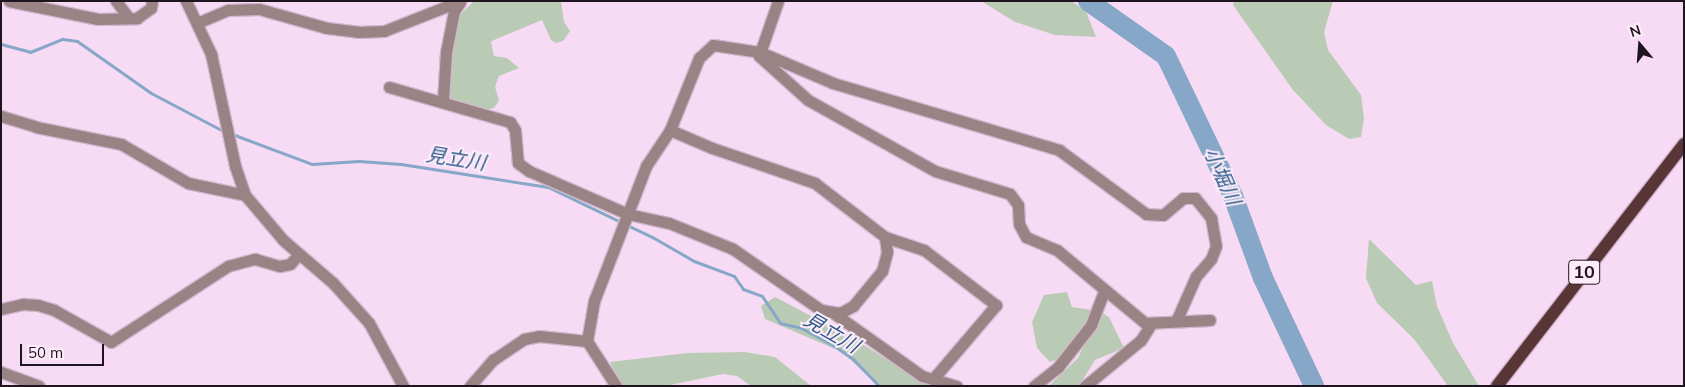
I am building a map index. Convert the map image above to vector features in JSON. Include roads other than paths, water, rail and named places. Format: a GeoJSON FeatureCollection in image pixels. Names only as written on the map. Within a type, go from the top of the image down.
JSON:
{"type":"FeatureCollection","features":[{"type":"Feature","properties":{"kind":"main road","name":"10"},"geometry":{"type":"LineString","coordinates":[[1497,386],[1684,144]]}},
{"type":"Feature","properties":{"kind":"street"},"geometry":{"type":"LineString","coordinates":[[9,1],[98,19],[137,18],[151,8],[152,1]]}},
{"type":"Feature","properties":{"kind":"street"},"geometry":{"type":"LineString","coordinates":[[116,1],[129,18]]}},
{"type":"Feature","properties":{"kind":"street"},"geometry":{"type":"LineString","coordinates":[[186,1],[211,54],[244,195],[299,254],[333,283],[369,323],[403,386]]}},
{"type":"Feature","properties":{"kind":"street"},"geometry":{"type":"LineString","coordinates":[[197,23],[228,10],[259,9],[328,28],[358,32],[384,31],[460,1]]}},
{"type":"Feature","properties":{"kind":"street"},"geometry":{"type":"LineString","coordinates":[[443,100],[446,52],[454,11],[460,1]]}},
{"type":"Feature","properties":{"kind":"street"},"geometry":{"type":"LineString","coordinates":[[778,1],[760,52],[764,63],[808,100],[837,118],[935,171],[1010,194],[1018,205],[1020,224],[1026,237],[1056,250],[1128,313],[1152,324],[1177,319],[1210,320]]}},
{"type":"Feature","properties":{"kind":"street"},"geometry":{"type":"LineString","coordinates":[[616,386],[587,341],[594,301],[646,166],[670,130],[703,51],[720,44],[760,52],[833,83],[1059,150],[1146,214],[1163,215],[1183,198],[1195,198],[1211,218],[1216,246],[1212,259],[1196,276],[1177,319]]}},
{"type":"Feature","properties":{"kind":"street"},"geometry":{"type":"LineString","coordinates":[[389,87],[443,100],[510,122],[515,130],[516,156],[523,166],[626,220],[669,223],[733,249],[753,261],[799,297],[832,312],[922,376],[957,386]]}},
{"type":"Feature","properties":{"kind":"street"},"geometry":{"type":"LineString","coordinates":[[1,116],[36,127],[121,144],[188,183],[244,195]]}},
{"type":"Feature","properties":{"kind":"street"},"geometry":{"type":"LineString","coordinates":[[670,130],[712,148],[815,183],[885,237],[924,250],[996,306],[933,379]]}},
{"type":"Feature","properties":{"kind":"street"},"geometry":{"type":"LineString","coordinates":[[832,312],[840,312],[852,306],[882,271],[887,252],[885,237]]}},
{"type":"Feature","properties":{"kind":"street"},"geometry":{"type":"LineString","coordinates":[[1,309],[23,304],[38,305],[54,310],[110,342],[228,266],[254,259],[280,266],[290,264],[299,254]]}},
{"type":"Feature","properties":{"kind":"street"},"geometry":{"type":"LineString","coordinates":[[1034,386],[1058,367],[1091,325],[1104,291]]}},
{"type":"Feature","properties":{"kind":"street"},"geometry":{"type":"LineString","coordinates":[[1085,386],[1141,340],[1152,324]]}},
{"type":"Feature","properties":{"kind":"street"},"geometry":{"type":"LineString","coordinates":[[470,386],[493,360],[524,339],[538,336],[587,341]]}},
{"type":"Feature","properties":{"kind":"street"},"geometry":{"type":"LineString","coordinates":[[1,372],[39,386]]}},
{"type":"Feature","properties":{"kind":"waterway","name":"小堀川"},"geometry":{"type":"LineString","coordinates":[[1088,1],[1166,56],[1233,196],[1263,278],[1314,386]]}},
{"type":"Feature","properties":{"kind":"waterway","name":"見立川"},"geometry":{"type":"LineString","coordinates":[[1,44],[30,52],[63,39],[77,41],[151,93],[223,131]]}},
{"type":"Feature","properties":{"kind":"waterway","name":"見立川"},"geometry":{"type":"LineString","coordinates":[[232,134],[312,164],[359,161],[401,164],[548,187],[654,238],[694,261],[734,276],[743,289],[762,296],[780,323],[801,328],[833,345],[853,359],[879,386]]}}]}
